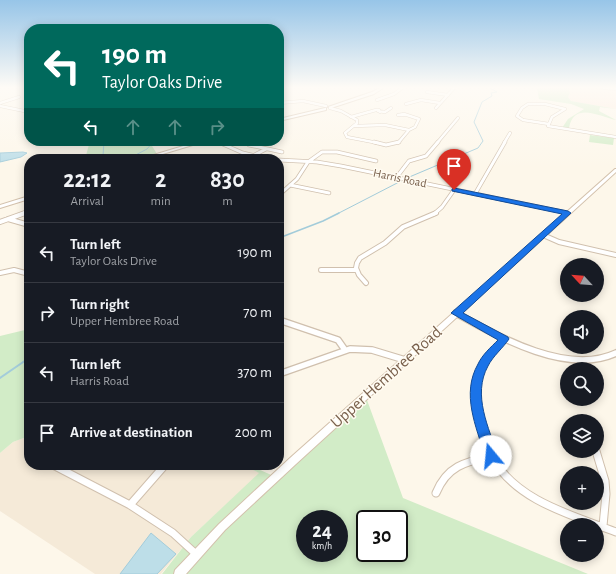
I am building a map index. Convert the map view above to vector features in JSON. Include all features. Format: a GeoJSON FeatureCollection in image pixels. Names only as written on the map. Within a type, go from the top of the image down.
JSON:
{"type":"FeatureCollection","features":[{"type":"Feature","properties":{"kind":"street"},"geometry":{"type":"LineString","coordinates":[[284,119],[299,115]]}},
{"type":"Feature","properties":{"kind":"street"},"geometry":{"type":"LineString","coordinates":[[347,115],[357,120],[354,126],[343,135],[380,144],[397,146],[409,130],[416,127],[416,122],[419,119],[407,115]]}},
{"type":"Feature","properties":{"kind":"street"},"geometry":{"type":"LineString","coordinates":[[351,117],[359,115]]}},
{"type":"Feature","properties":{"kind":"street"},"geometry":{"type":"LineString","coordinates":[[517,115],[523,120],[549,124]]}},
{"type":"Feature","properties":{"kind":"street"},"geometry":{"type":"LineString","coordinates":[[549,124],[552,117],[555,115]]}},
{"type":"Feature","properties":{"kind":"street"},"geometry":{"type":"LineString","coordinates":[[396,178],[409,161],[426,156],[458,118]]}},
{"type":"Feature","properties":{"kind":"street"},"geometry":{"type":"LineString","coordinates":[[374,126],[378,123],[409,130]]}},
{"type":"Feature","properties":{"kind":"street"},"geometry":{"type":"LineString","coordinates":[[549,124],[548,126],[551,128],[616,137]]}},
{"type":"Feature","properties":{"kind":"street"},"geometry":{"type":"LineString","coordinates":[[354,126],[382,125]]}},
{"type":"Feature","properties":{"kind":"street"},"geometry":{"type":"LineString","coordinates":[[368,126],[373,128],[380,127],[378,126]]}},
{"type":"Feature","properties":{"kind":"street"},"geometry":{"type":"LineString","coordinates":[[475,194],[510,133]]}},
{"type":"Feature","properties":{"kind":"street"},"geometry":{"type":"LineString","coordinates":[[159,154],[187,146]]}},
{"type":"Feature","properties":{"kind":"street"},"geometry":{"type":"LineString","coordinates":[[228,146],[248,154]]}},
{"type":"Feature","properties":{"kind":"street"},"geometry":{"type":"LineString","coordinates":[[253,146],[282,152]]}},
{"type":"Feature","properties":{"kind":"street"},"geometry":{"type":"LineString","coordinates":[[257,154],[266,149]]}},
{"type":"Feature","properties":{"kind":"street"},"geometry":{"type":"LineString","coordinates":[[284,190],[302,173],[308,162],[320,153],[331,151],[368,158],[376,162]]}},
{"type":"Feature","properties":{"kind":"street","name":"Harris Road"},"geometry":{"type":"LineString","coordinates":[[284,160],[341,166],[568,213]]}},
{"type":"Feature","properties":{"kind":"street","name":"Upper Hembree Road"},"geometry":{"type":"LineString","coordinates":[[179,574],[222,527],[456,313],[616,170]]}},
{"type":"Feature","properties":{"kind":"street"},"geometry":{"type":"LineString","coordinates":[[290,185],[329,194]]}},
{"type":"Feature","properties":{"kind":"street"},"geometry":{"type":"LineString","coordinates":[[366,283],[359,277],[356,270],[357,262],[362,255],[385,243],[404,226],[437,212],[454,190]]}},
{"type":"Feature","properties":{"kind":"street"},"geometry":{"type":"LineString","coordinates":[[0,206],[24,199]]}},
{"type":"Feature","properties":{"kind":"street"},"geometry":{"type":"LineString","coordinates":[[0,222],[24,213]]}},
{"type":"Feature","properties":{"kind":"street"},"geometry":{"type":"LineString","coordinates":[[8,219],[24,224]]}},
{"type":"Feature","properties":{"kind":"street"},"geometry":{"type":"LineString","coordinates":[[543,235],[559,242],[616,255]]}},
{"type":"Feature","properties":{"kind":"street"},"geometry":{"type":"LineString","coordinates":[[0,273],[14,270],[24,273]]}},
{"type":"Feature","properties":{"kind":"street"},"geometry":{"type":"LineString","coordinates":[[321,270],[356,270]]}},
{"type":"Feature","properties":{"kind":"street"},"geometry":{"type":"LineString","coordinates":[[456,313],[504,339],[540,352],[583,361],[603,360],[616,353]]}},
{"type":"Feature","properties":{"kind":"street"},"geometry":{"type":"LineString","coordinates":[[284,322],[338,340],[345,350]]}},
{"type":"Feature","properties":{"kind":"street"},"geometry":{"type":"LineString","coordinates":[[504,339],[482,364],[475,387],[476,405],[491,456],[507,477],[526,493],[542,502],[583,518]]}},
{"type":"Feature","properties":{"kind":"street"},"geometry":{"type":"LineString","coordinates":[[284,372],[345,350],[360,348],[405,360]]}},
{"type":"Feature","properties":{"kind":"street"},"geometry":{"type":"LineString","coordinates":[[436,493],[442,480],[455,466],[467,461],[491,456]]}},
{"type":"Feature","properties":{"kind":"street"},"geometry":{"type":"LineString","coordinates":[[598,458],[605,482],[606,494],[604,518]]}},
{"type":"Feature","properties":{"kind":"street"},"geometry":{"type":"LineString","coordinates":[[63,470],[130,505],[173,533],[196,554]]}},
{"type":"Feature","properties":{"kind":"street"},"geometry":{"type":"LineString","coordinates":[[130,505],[161,470]]}},
{"type":"Feature","properties":{"kind":"street"},"geometry":{"type":"LineString","coordinates":[[604,526],[616,532]]}},
{"type":"Feature","properties":{"kind":"shaded area"},"geometry":{"type":"Polygon","coordinates":[[[24,438],[24,470],[254,470],[260,473],[191,537],[161,574],[95,574],[0,511],[0,453],[13,442],[24,438]]]}},
{"type":"Feature","properties":{"kind":"green space"},"geometry":{"type":"Polygon","coordinates":[[[577,115],[572,120],[569,128],[571,129],[562,128],[568,119],[577,115]]]}},
{"type":"Feature","properties":{"kind":"green space"},"geometry":{"type":"Polygon","coordinates":[[[598,115],[606,115],[616,120],[598,115]]]}},
{"type":"Feature","properties":{"kind":"green space"},"geometry":{"type":"Polygon","coordinates":[[[590,135],[614,138],[613,145],[589,142],[590,135]]]}},
{"type":"Feature","properties":{"kind":"green space"},"geometry":{"type":"Polygon","coordinates":[[[89,146],[152,146],[157,154],[86,154],[89,146]]]}},
{"type":"Feature","properties":{"kind":"green space"},"geometry":{"type":"Polygon","coordinates":[[[24,330],[24,438],[13,442],[0,453],[0,336],[24,330]]]}},
{"type":"Feature","properties":{"kind":"green space"},"geometry":{"type":"Polygon","coordinates":[[[364,392],[403,498],[588,574],[162,574],[191,537],[259,473],[253,470],[260,470],[278,478],[364,392]]]}},
{"type":"Feature","properties":{"kind":"water"},"geometry":{"type":"Polygon","coordinates":[[[0,153],[27,153],[21,157],[0,162],[0,153]]]}},
{"type":"Feature","properties":{"kind":"water"},"geometry":{"type":"Polygon","coordinates":[[[151,533],[176,554],[157,574],[120,574],[151,533]]]}},
{"type":"Feature","properties":{"kind":"waterway"},"geometry":{"type":"LineString","coordinates":[[407,178],[478,148],[483,141],[474,122],[477,115]]}},
{"type":"Feature","properties":{"kind":"waterway"},"geometry":{"type":"LineString","coordinates":[[103,154],[104,146]]}},
{"type":"Feature","properties":{"kind":"waterway"},"geometry":{"type":"LineString","coordinates":[[138,154],[150,146]]}},
{"type":"Feature","properties":{"kind":"waterway"},"geometry":{"type":"LineString","coordinates":[[337,214],[403,180]]}},
{"type":"Feature","properties":{"kind":"waterway"},"geometry":{"type":"LineString","coordinates":[[284,236],[337,214]]}},
{"type":"Feature","properties":{"kind":"waterway"},"geometry":{"type":"LineString","coordinates":[[0,378],[24,361]]}},
{"type":"Feature","properties":{"kind":"route"},"geometry":{"type":"LineString","coordinates":[[454,190],[568,213],[456,313],[504,339],[482,364],[475,387],[476,405],[491,456]]}}]}
